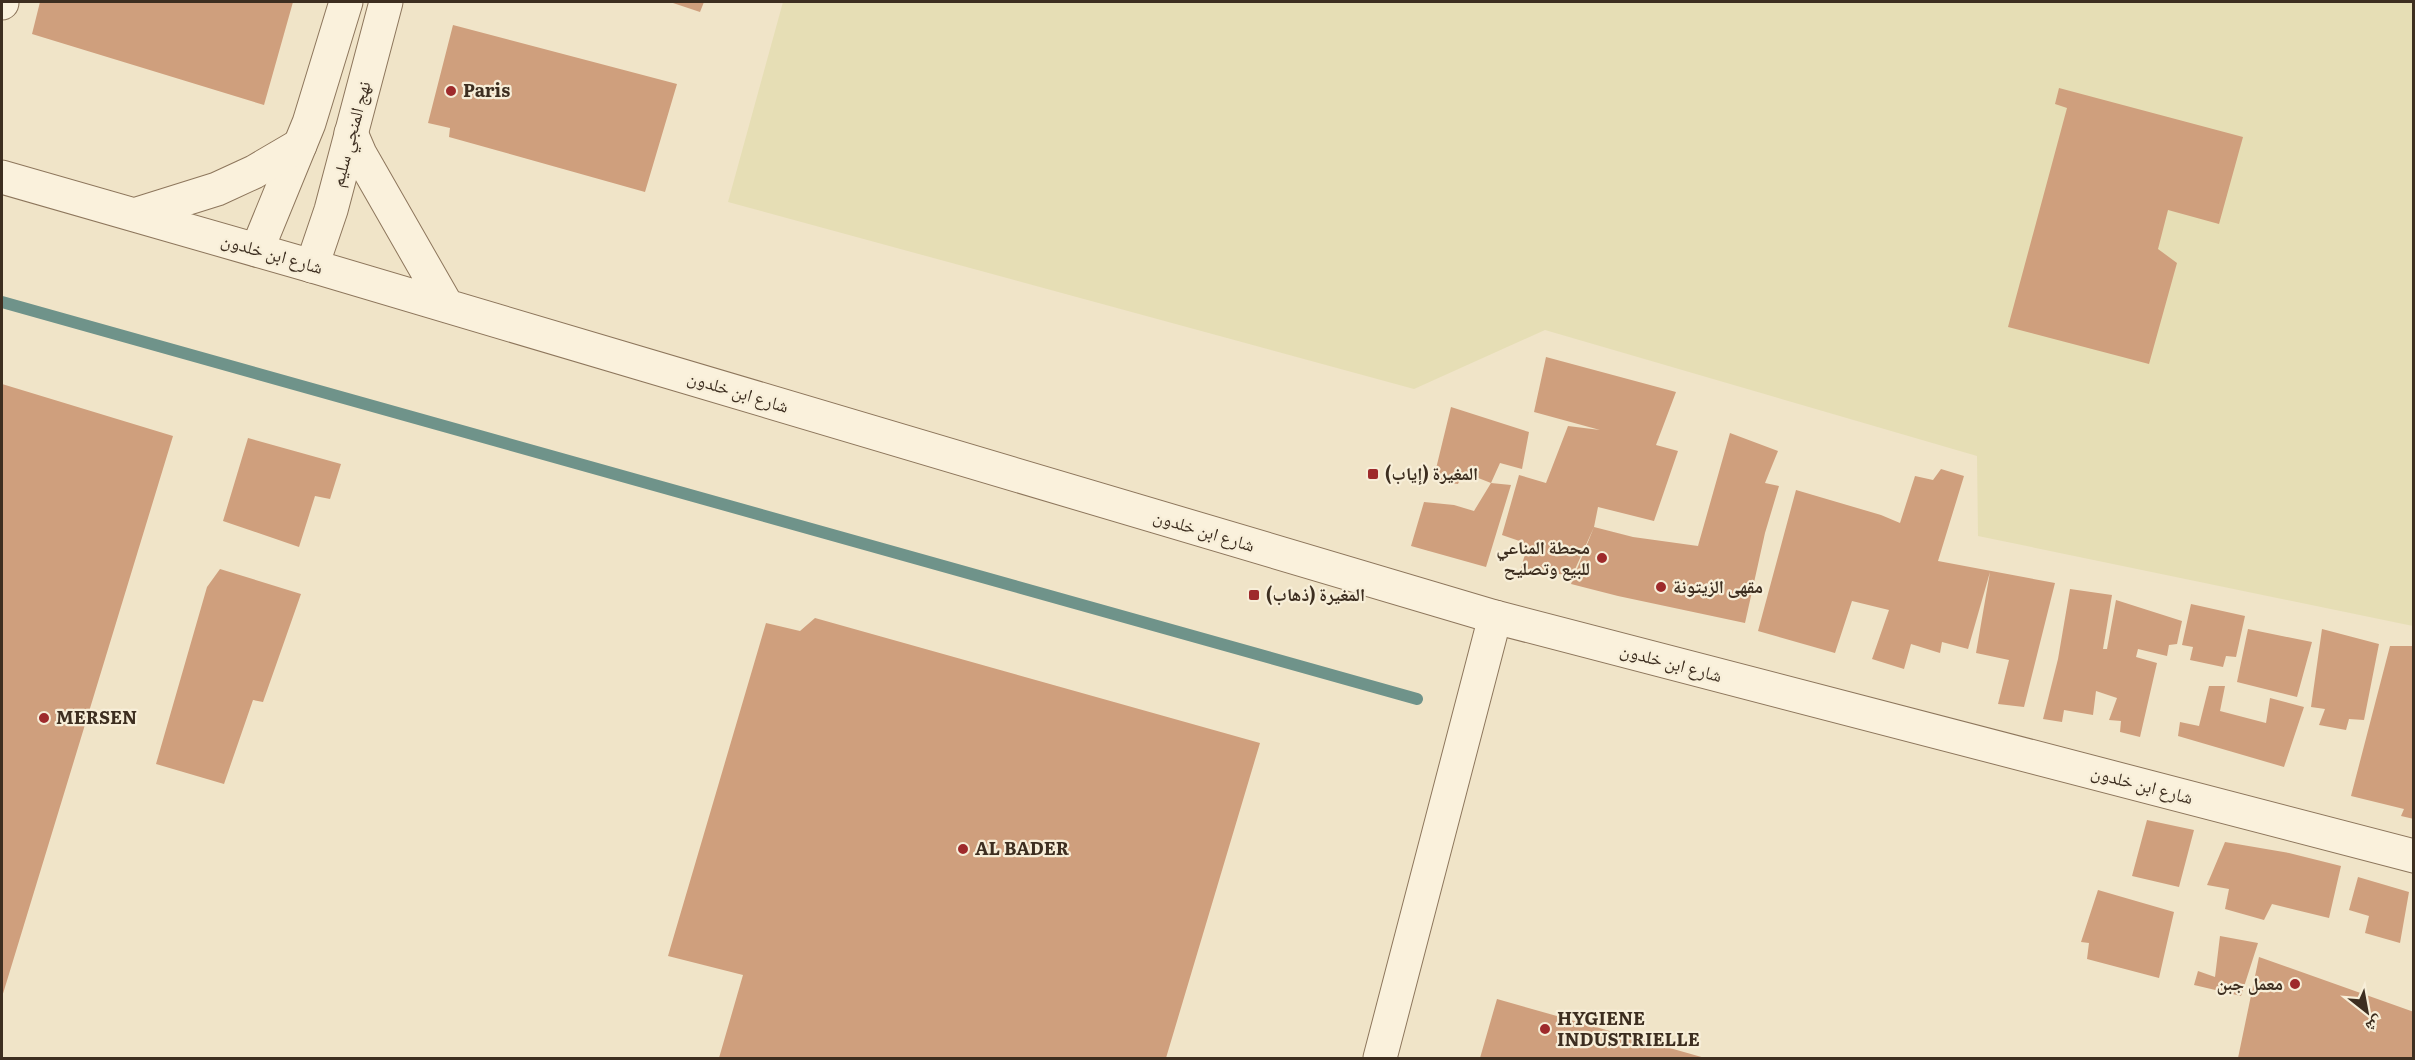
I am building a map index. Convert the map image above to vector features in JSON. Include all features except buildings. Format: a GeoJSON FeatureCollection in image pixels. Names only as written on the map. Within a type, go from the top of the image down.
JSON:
{"type":"FeatureCollection","features":[{"type":"Feature","properties":{"kind":"street"},"geometry":{"type":"LineString","coordinates":[[257,250],[309,123],[346,2]]}},
{"type":"Feature","properties":{"kind":"street","name":"نهج المنجي سليم"},"geometry":{"type":"LineString","coordinates":[[312,266],[331,210],[386,2]]}},
{"type":"Feature","properties":{"kind":"street"},"geometry":{"type":"LineString","coordinates":[[351,133],[365,164],[447,306]]}},
{"type":"Feature","properties":{"kind":"street"},"geometry":{"type":"LineString","coordinates":[[134,215],[217,189],[254,172],[300,145]]}},
{"type":"Feature","properties":{"kind":"street","name":"شارع ابن خلدون"},"geometry":{"type":"LineString","coordinates":[[2,177],[312,266],[1495,617],[2414,856]]}},
{"type":"Feature","properties":{"kind":"street"},"geometry":{"type":"LineString","coordinates":[[1380,1059],[1495,617]]}},
{"type":"Feature","properties":{"kind":"shaded area"},"geometry":{"type":"Polygon","coordinates":[[[783,2],[2413,2],[2413,626],[1978,536],[1977,456],[1545,330],[1414,389],[728,202],[783,2]]]}},
{"type":"Feature","properties":{"kind":"waterway"},"geometry":{"type":"LineString","coordinates":[[2,302],[1417,699]]}},
{"type":"Feature","properties":{"kind":"place","name":"Paris"},"geometry":{"type":"Point","coordinates":[451,91]}},
{"type":"Feature","properties":{"kind":"place","name":"المغيرة (إياب)"},"geometry":{"type":"Point","coordinates":[1373,474]}},
{"type":"Feature","properties":{"kind":"place","name":"محطة المناعي للبيع وتصليح"},"geometry":{"type":"Point","coordinates":[1602,558]}},
{"type":"Feature","properties":{"kind":"place","name":"مقهى الزيتونة"},"geometry":{"type":"Point","coordinates":[1661,587]}},
{"type":"Feature","properties":{"kind":"place","name":"المغيرة (ذهاب)"},"geometry":{"type":"Point","coordinates":[1254,595]}},
{"type":"Feature","properties":{"kind":"place","name":"MERSEN"},"geometry":{"type":"Point","coordinates":[44,718]}},
{"type":"Feature","properties":{"kind":"place","name":"AL BADER"},"geometry":{"type":"Point","coordinates":[963,849]}},
{"type":"Feature","properties":{"kind":"place","name":"معمل جبن"},"geometry":{"type":"Point","coordinates":[2295,984]}},
{"type":"Feature","properties":{"kind":"place","name":"HYGIENE INDUSTRIELLE"},"geometry":{"type":"Point","coordinates":[1545,1029]}}]}
